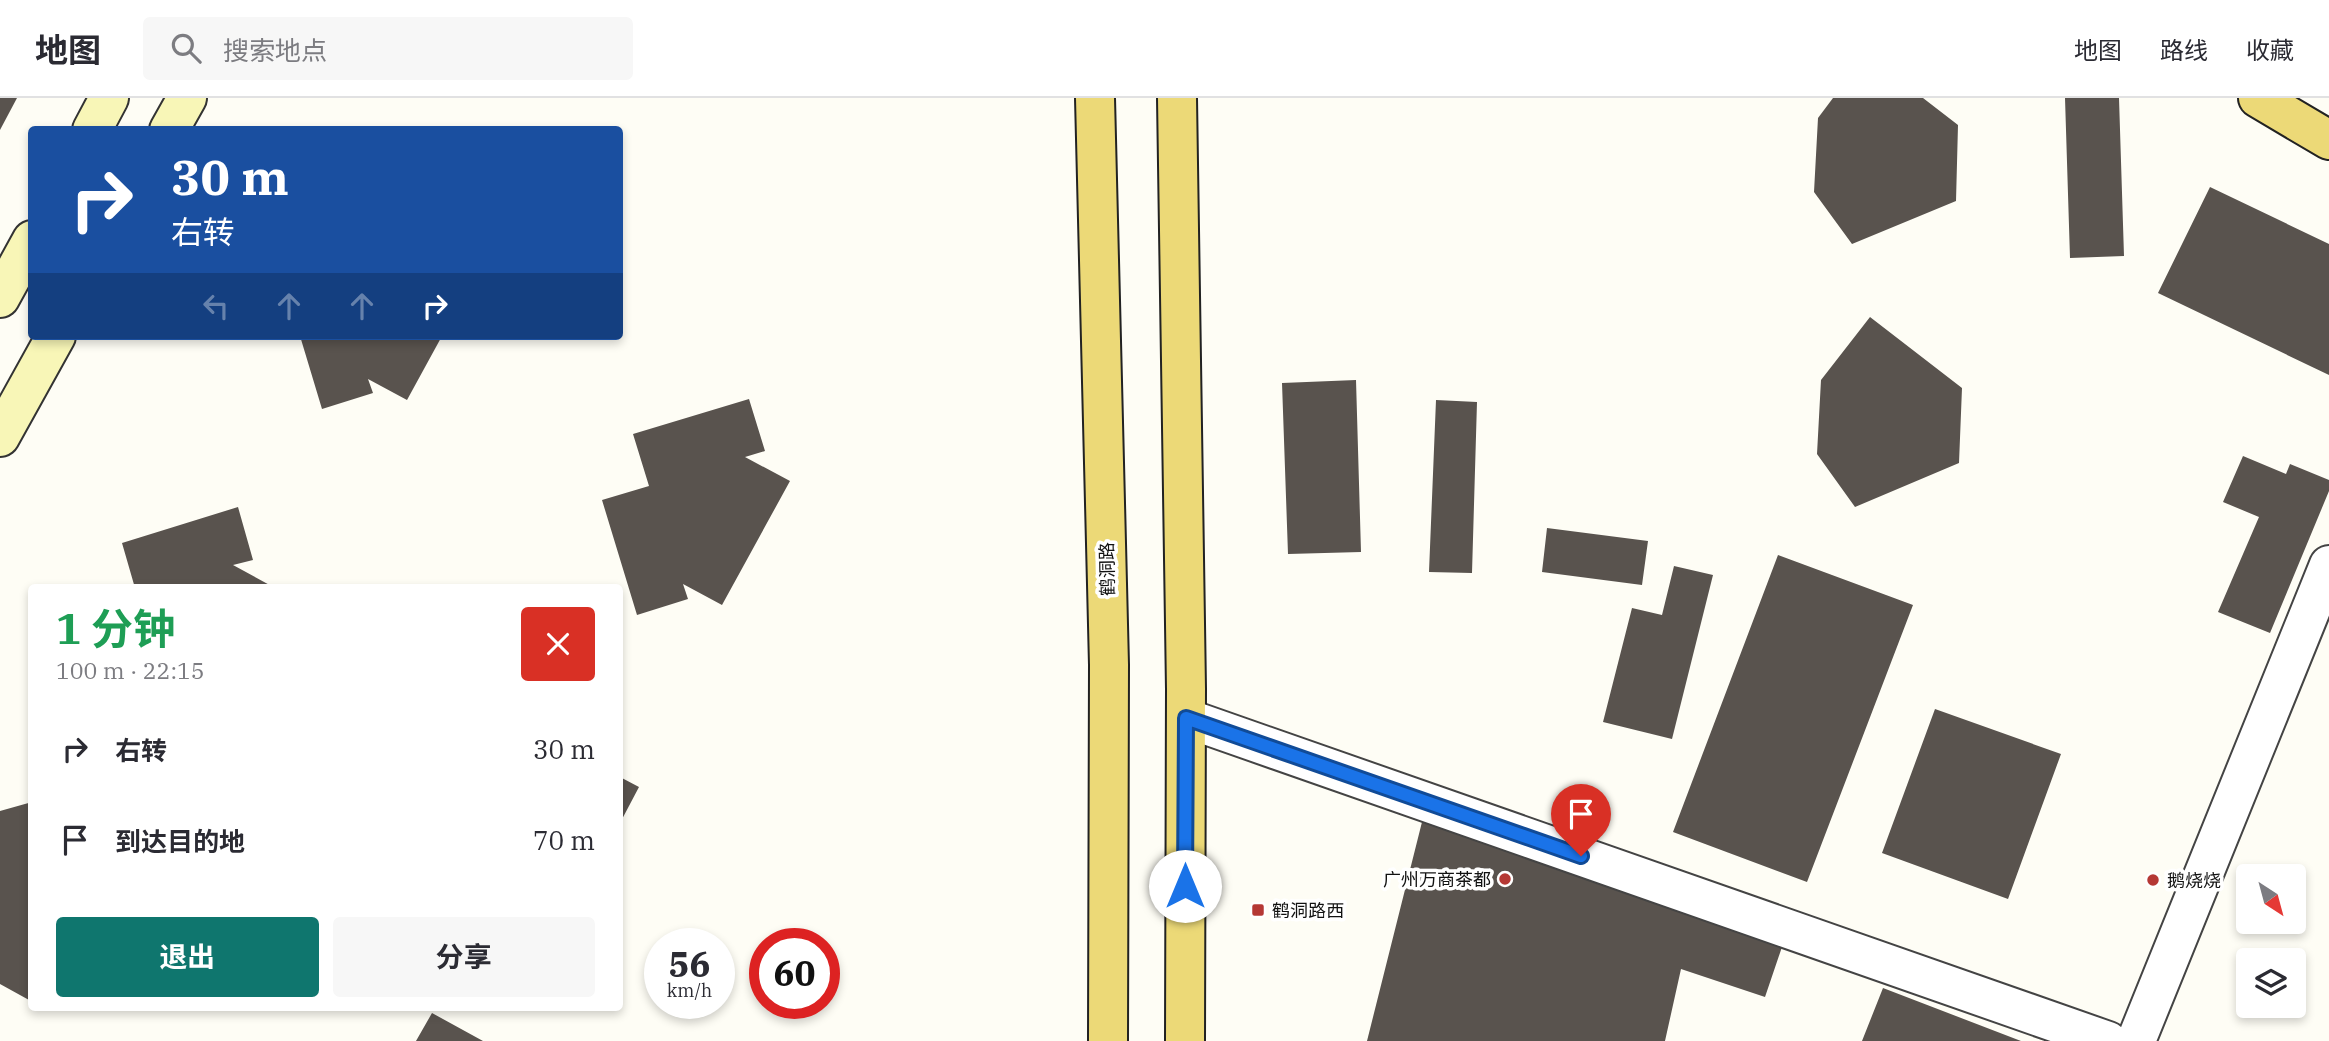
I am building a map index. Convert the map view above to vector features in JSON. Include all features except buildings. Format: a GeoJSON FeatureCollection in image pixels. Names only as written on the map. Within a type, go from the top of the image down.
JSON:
{"type":"FeatureCollection","features":[{"type":"Feature","properties":{"kind":"main road"},"geometry":{"type":"LineString","coordinates":[[94,126],[109,98]]}},
{"type":"Feature","properties":{"kind":"main road"},"geometry":{"type":"LineString","coordinates":[[171,126],[187,98]]}},
{"type":"Feature","properties":{"kind":"main road","name":"鹤洞路"},"geometry":{"type":"LineString","coordinates":[[1095,98],[1109,665],[1108,1041]]}},
{"type":"Feature","properties":{"kind":"main road"},"geometry":{"type":"LineString","coordinates":[[1177,98],[1186,718],[1185,1041]]}},
{"type":"Feature","properties":{"kind":"main road"},"geometry":{"type":"LineString","coordinates":[[2258,98],[2329,139]]}},
{"type":"Feature","properties":{"kind":"main road"},"geometry":{"type":"LineString","coordinates":[[2278,98],[2329,139]]}},
{"type":"Feature","properties":{"kind":"main road"},"geometry":{"type":"LineString","coordinates":[[0,298],[28,247]]}},
{"type":"Feature","properties":{"kind":"main road"},"geometry":{"type":"LineString","coordinates":[[0,437],[54,340]]}},
{"type":"Feature","properties":{"kind":"street"},"geometry":{"type":"LineString","coordinates":[[2136,1041],[2329,565]]}},
{"type":"Feature","properties":{"kind":"street"},"geometry":{"type":"LineString","coordinates":[[1186,718],[2108,1041]]}},
{"type":"Feature","properties":{"kind":"place","name":"广州万商茶都"},"geometry":{"type":"Point","coordinates":[1505,879]}},
{"type":"Feature","properties":{"kind":"place","name":"鹅烧烧"},"geometry":{"type":"Point","coordinates":[2153,880]}},
{"type":"Feature","properties":{"kind":"place","name":"鹤洞路西"},"geometry":{"type":"Point","coordinates":[1258,910]}},
{"type":"Feature","properties":{"kind":"route"},"geometry":{"type":"LineString","coordinates":[[1185,886],[1186,718],[1581,856]]}}]}
